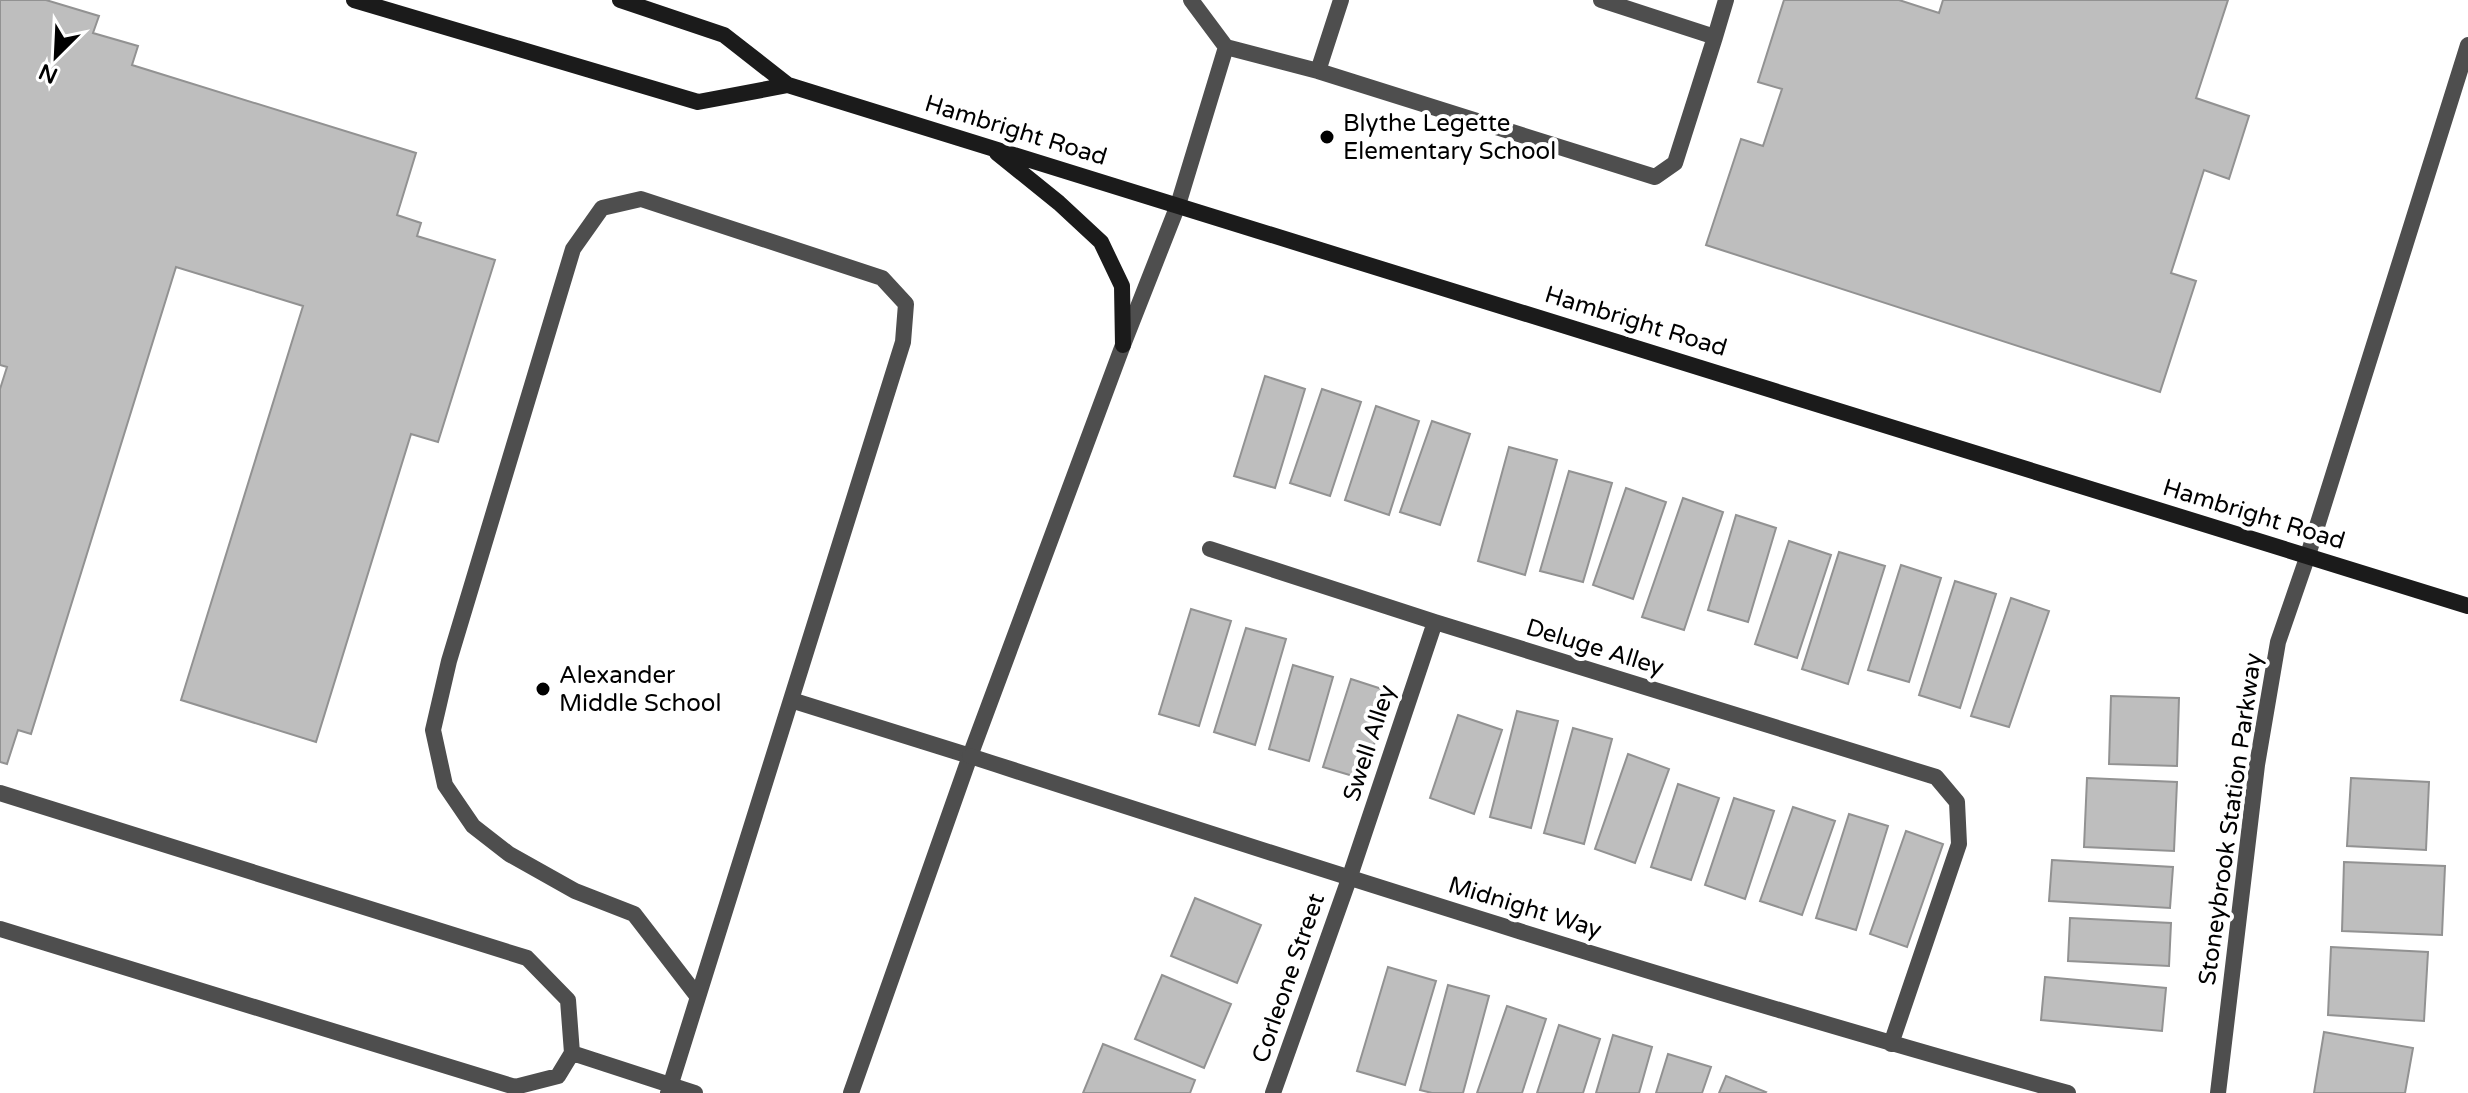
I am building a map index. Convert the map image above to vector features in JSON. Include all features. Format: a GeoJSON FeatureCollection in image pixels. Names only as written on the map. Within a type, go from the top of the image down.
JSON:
{"type":"FeatureCollection","features":[{"type":"Feature","properties":{"kind":"main road","name":"Hambright Road"},"geometry":{"type":"LineString","coordinates":[[354,0],[698,102],[788,85]]}},
{"type":"Feature","properties":{"kind":"main road","name":"Hambright Road"},"geometry":{"type":"LineString","coordinates":[[620,0],[724,35],[788,85],[2468,606]]}},
{"type":"Feature","properties":{"kind":"main road"},"geometry":{"type":"LineString","coordinates":[[989,147],[1059,203],[1101,242],[1122,286],[1123,345]]}},
{"type":"Feature","properties":{"kind":"street"},"geometry":{"type":"LineString","coordinates":[[1191,0],[1226,47],[1318,71],[1655,177],[1675,163],[1726,0]]}},
{"type":"Feature","properties":{"kind":"street"},"geometry":{"type":"LineString","coordinates":[[1318,71],[1341,0]]}},
{"type":"Feature","properties":{"kind":"street"},"geometry":{"type":"LineString","coordinates":[[1601,0],[1715,37]]}},
{"type":"Feature","properties":{"kind":"street","name":"Stoneybrook Station Parkway"},"geometry":{"type":"LineString","coordinates":[[2218,1093],[2257,765],[2278,642],[2468,45]]}},
{"type":"Feature","properties":{"kind":"street"},"geometry":{"type":"LineString","coordinates":[[851,1093],[970,756],[1178,205],[1226,47]]}},
{"type":"Feature","properties":{"kind":"street"},"geometry":{"type":"LineString","coordinates":[[669,1089],[698,997],[903,342],[906,304],[882,278],[641,199],[602,208],[573,249],[453,650],[433,730],[445,785],[473,826],[509,854],[575,891],[634,914],[698,997]]}},
{"type":"Feature","properties":{"kind":"street","name":"Deluge Alley"},"geometry":{"type":"LineString","coordinates":[[1210,549],[1936,777],[1957,802],[1959,844],[1891,1044]]}},
{"type":"Feature","properties":{"kind":"street","name":"Swell Alley"},"geometry":{"type":"LineString","coordinates":[[1349,879],[1435,622]]}},
{"type":"Feature","properties":{"kind":"street","name":"Midnight Way"},"geometry":{"type":"LineString","coordinates":[[791,700],[1349,879],[1891,1044],[2068,1093]]}},
{"type":"Feature","properties":{"kind":"street"},"geometry":{"type":"LineString","coordinates":[[0,793],[527,958],[568,1000],[572,1053],[558,1076],[515,1087],[0,929]]}},
{"type":"Feature","properties":{"kind":"street","name":"Corleone Street"},"geometry":{"type":"LineString","coordinates":[[1273,1093],[1349,879]]}},
{"type":"Feature","properties":{"kind":"street"},"geometry":{"type":"LineString","coordinates":[[572,1053],[669,1089],[695,1093]]}},
{"type":"Feature","properties":{"kind":"building"},"geometry":{"type":"Polygon","coordinates":[[[0,0],[46,0],[99,16],[93,33],[138,46],[132,65],[416,153],[397,215],[421,223],[417,236],[495,260],[438,442],[411,434],[316,742],[181,700],[303,306],[176,267],[31,734],[18,730],[7,764],[0,762],[0,389],[7,367],[0,365],[0,0]]]}},
{"type":"Feature","properties":{"kind":"building"},"geometry":{"type":"Polygon","coordinates":[[[1784,0],[1899,0],[1939,13],[1943,0],[2228,0],[2196,98],[2249,116],[2229,179],[2204,170],[2171,273],[2196,281],[2160,392],[1706,245],[1741,139],[1763,146],[1782,89],[1758,82],[1784,0]]]}},
{"type":"Feature","properties":{"kind":"building"},"geometry":{"type":"Polygon","coordinates":[[[1265,376],[1305,389],[1275,488],[1234,476],[1265,376]]]}},
{"type":"Feature","properties":{"kind":"building"},"geometry":{"type":"Polygon","coordinates":[[[1322,389],[1361,402],[1330,496],[1290,483],[1322,389]]]}},
{"type":"Feature","properties":{"kind":"building"},"geometry":{"type":"Polygon","coordinates":[[[1376,406],[1419,421],[1389,515],[1345,500],[1376,406]]]}},
{"type":"Feature","properties":{"kind":"building"},"geometry":{"type":"Polygon","coordinates":[[[1432,421],[1470,434],[1440,525],[1400,512],[1432,421]]]}},
{"type":"Feature","properties":{"kind":"building"},"geometry":{"type":"Polygon","coordinates":[[[1509,447],[1557,460],[1525,575],[1478,561],[1509,447]]]}},
{"type":"Feature","properties":{"kind":"building"},"geometry":{"type":"Polygon","coordinates":[[[1569,471],[1612,483],[1583,582],[1540,571],[1569,471]]]}},
{"type":"Feature","properties":{"kind":"building"},"geometry":{"type":"Polygon","coordinates":[[[1626,488],[1666,502],[1633,599],[1593,585],[1626,488]]]}},
{"type":"Feature","properties":{"kind":"building"},"geometry":{"type":"Polygon","coordinates":[[[1683,498],[1723,512],[1684,630],[1642,617],[1683,498]]]}},
{"type":"Feature","properties":{"kind":"building"},"geometry":{"type":"Polygon","coordinates":[[[1736,515],[1776,528],[1748,622],[1708,610],[1736,515]]]}},
{"type":"Feature","properties":{"kind":"building"},"geometry":{"type":"Polygon","coordinates":[[[1789,541],[1831,555],[1797,658],[1755,644],[1789,541]]]}},
{"type":"Feature","properties":{"kind":"building"},"geometry":{"type":"Polygon","coordinates":[[[1839,552],[1885,566],[1848,684],[1802,669],[1839,552]]]}},
{"type":"Feature","properties":{"kind":"building"},"geometry":{"type":"Polygon","coordinates":[[[1901,565],[1941,578],[1909,682],[1868,670],[1901,565]]]}},
{"type":"Feature","properties":{"kind":"building"},"geometry":{"type":"Polygon","coordinates":[[[1955,581],[1996,594],[1960,708],[1919,695],[1955,581]]]}},
{"type":"Feature","properties":{"kind":"building"},"geometry":{"type":"Polygon","coordinates":[[[2011,598],[2049,611],[2009,727],[1971,716],[2011,598]]]}},
{"type":"Feature","properties":{"kind":"building"},"geometry":{"type":"Polygon","coordinates":[[[1191,609],[1231,621],[1199,726],[1159,714],[1191,609]]]}},
{"type":"Feature","properties":{"kind":"building"},"geometry":{"type":"Polygon","coordinates":[[[1246,628],[1286,639],[1255,745],[1214,732],[1246,628]]]}},
{"type":"Feature","properties":{"kind":"building"},"geometry":{"type":"Polygon","coordinates":[[[1293,665],[1333,677],[1309,761],[1269,749],[1293,665]]]}},
{"type":"Feature","properties":{"kind":"building"},"geometry":{"type":"Polygon","coordinates":[[[1351,679],[1391,692],[1363,779],[1323,767],[1351,679]]]}},
{"type":"Feature","properties":{"kind":"building"},"geometry":{"type":"Polygon","coordinates":[[[2111,696],[2179,698],[2177,766],[2109,764],[2111,696]]]}},
{"type":"Feature","properties":{"kind":"building"},"geometry":{"type":"Polygon","coordinates":[[[1517,711],[1558,721],[1531,828],[1490,817],[1517,711]]]}},
{"type":"Feature","properties":{"kind":"building"},"geometry":{"type":"Polygon","coordinates":[[[1458,715],[1502,730],[1474,814],[1430,798],[1458,715]]]}},
{"type":"Feature","properties":{"kind":"building"},"geometry":{"type":"Polygon","coordinates":[[[1573,728],[1612,739],[1584,844],[1544,833],[1573,728]]]}},
{"type":"Feature","properties":{"kind":"building"},"geometry":{"type":"Polygon","coordinates":[[[1628,754],[1669,769],[1635,863],[1595,849],[1628,754]]]}},
{"type":"Feature","properties":{"kind":"building"},"geometry":{"type":"Polygon","coordinates":[[[2087,778],[2177,782],[2174,851],[2084,847],[2087,778]]]}},
{"type":"Feature","properties":{"kind":"building"},"geometry":{"type":"Polygon","coordinates":[[[2351,778],[2429,782],[2426,850],[2347,846],[2351,778]]]}},
{"type":"Feature","properties":{"kind":"building"},"geometry":{"type":"Polygon","coordinates":[[[1678,784],[1719,798],[1691,880],[1651,867],[1678,784]]]}},
{"type":"Feature","properties":{"kind":"building"},"geometry":{"type":"Polygon","coordinates":[[[1734,798],[1774,811],[1745,899],[1705,885],[1734,798]]]}},
{"type":"Feature","properties":{"kind":"building"},"geometry":{"type":"Polygon","coordinates":[[[1793,807],[1835,821],[1802,915],[1760,901],[1793,807]]]}},
{"type":"Feature","properties":{"kind":"building"},"geometry":{"type":"Polygon","coordinates":[[[1849,814],[1888,826],[1856,930],[1816,918],[1849,814]]]}},
{"type":"Feature","properties":{"kind":"building"},"geometry":{"type":"Polygon","coordinates":[[[1906,831],[1943,844],[1907,947],[1870,934],[1906,831]]]}},
{"type":"Feature","properties":{"kind":"building"},"geometry":{"type":"Polygon","coordinates":[[[2052,860],[2173,867],[2170,908],[2049,901],[2052,860]]]}},
{"type":"Feature","properties":{"kind":"building"},"geometry":{"type":"Polygon","coordinates":[[[2344,862],[2445,866],[2442,935],[2342,931],[2344,862]]]}},
{"type":"Feature","properties":{"kind":"building"},"geometry":{"type":"Polygon","coordinates":[[[1195,898],[1261,925],[1237,983],[1171,956],[1195,898]]]}},
{"type":"Feature","properties":{"kind":"building"},"geometry":{"type":"Polygon","coordinates":[[[2070,918],[2171,923],[2169,966],[2068,961],[2070,918]]]}},
{"type":"Feature","properties":{"kind":"building"},"geometry":{"type":"Polygon","coordinates":[[[2331,947],[2428,952],[2424,1021],[2328,1015],[2331,947]]]}},
{"type":"Feature","properties":{"kind":"building"},"geometry":{"type":"Polygon","coordinates":[[[1388,967],[1436,981],[1405,1085],[1357,1071],[1388,967]]]}},
{"type":"Feature","properties":{"kind":"building"},"geometry":{"type":"Polygon","coordinates":[[[1162,975],[1231,1004],[1204,1068],[1135,1039],[1162,975]]]}},
{"type":"Feature","properties":{"kind":"building"},"geometry":{"type":"Polygon","coordinates":[[[2045,977],[2166,988],[2162,1031],[2041,1020],[2045,977]]]}},
{"type":"Feature","properties":{"kind":"building"},"geometry":{"type":"Polygon","coordinates":[[[1448,985],[1489,996],[1463,1093],[1432,1093],[1420,1090],[1448,985]]]}},
{"type":"Feature","properties":{"kind":"building"},"geometry":{"type":"Polygon","coordinates":[[[1507,1006],[1546,1019],[1522,1093],[1477,1093],[1507,1006]]]}},
{"type":"Feature","properties":{"kind":"building"},"geometry":{"type":"Polygon","coordinates":[[[1559,1025],[1600,1039],[1583,1093],[1537,1093],[1559,1025]]]}},
{"type":"Feature","properties":{"kind":"building"},"geometry":{"type":"Polygon","coordinates":[[[2324,1032],[2413,1048],[2405,1093],[2314,1093],[2324,1032]]]}},
{"type":"Feature","properties":{"kind":"building"},"geometry":{"type":"Polygon","coordinates":[[[1613,1035],[1652,1047],[1639,1093],[1596,1093],[1613,1035]]]}},
{"type":"Feature","properties":{"kind":"building"},"geometry":{"type":"Polygon","coordinates":[[[1103,1044],[1195,1080],[1190,1093],[1083,1093],[1103,1044]]]}},
{"type":"Feature","properties":{"kind":"building"},"geometry":{"type":"Polygon","coordinates":[[[1668,1054],[1711,1067],[1702,1093],[1656,1093],[1668,1054]]]}},
{"type":"Feature","properties":{"kind":"building"},"geometry":{"type":"Polygon","coordinates":[[[1726,1076],[1766,1092],[1719,1093],[1726,1076]]]}},
{"type":"Feature","properties":{"kind":"place","name":"Blythe Legette Elementary School"},"geometry":{"type":"Point","coordinates":[1327,137]}},
{"type":"Feature","properties":{"kind":"place","name":"Alexander Middle School"},"geometry":{"type":"Point","coordinates":[543,689]}}]}
